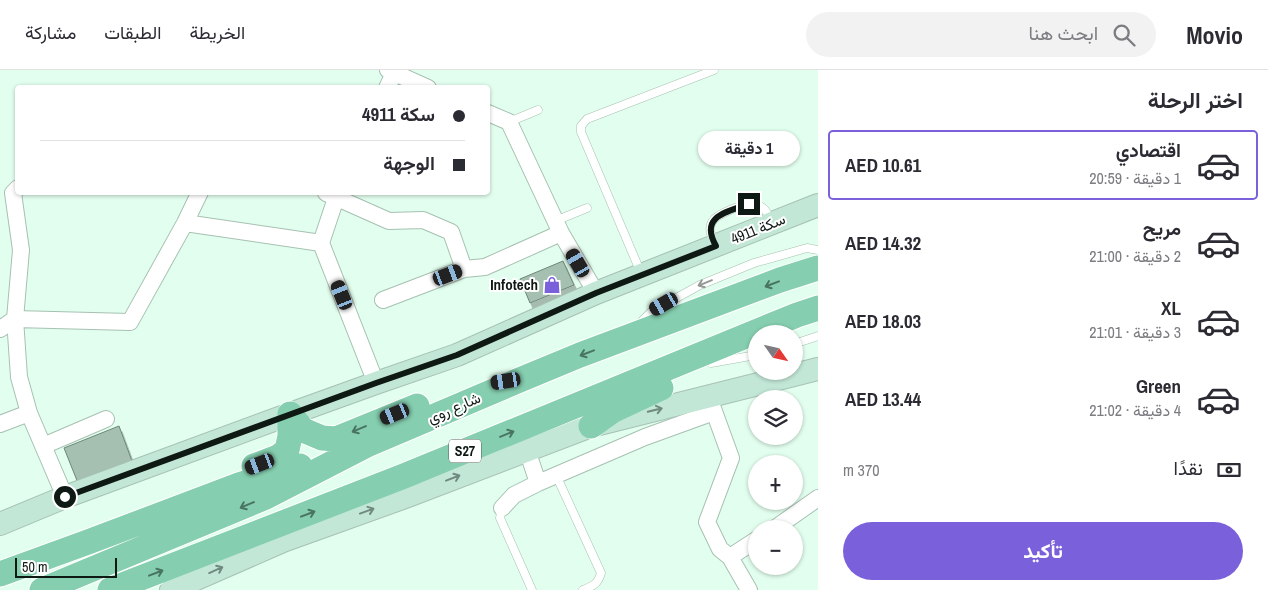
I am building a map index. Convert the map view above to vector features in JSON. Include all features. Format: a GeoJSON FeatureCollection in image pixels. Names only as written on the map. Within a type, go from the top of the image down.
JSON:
{"type":"FeatureCollection","features":[{"type":"Feature","properties":{"kind":"main road","name":"شارع روي"},"geometry":{"type":"LineString","coordinates":[[42,590],[266,497],[369,444],[522,379],[780,280],[818,268]]}},
{"type":"Feature","properties":{"kind":"main road","name":"S27"},"geometry":{"type":"LineString","coordinates":[[110,590],[404,476],[788,318],[818,308]]}},
{"type":"Feature","properties":{"kind":"main road"},"geometry":{"type":"LineString","coordinates":[[801,325],[818,318]]}},
{"type":"Feature","properties":{"kind":"main road"},"geometry":{"type":"LineString","coordinates":[[591,426],[612,411],[748,346]]}},
{"type":"Feature","properties":{"kind":"main road"},"geometry":{"type":"LineString","coordinates":[[290,414],[303,430],[322,438],[336,439],[459,389],[522,379]]}},
{"type":"Feature","properties":{"kind":"main road"},"geometry":{"type":"LineString","coordinates":[[88,542],[142,510],[278,457],[287,450],[290,436],[290,414]]}},
{"type":"Feature","properties":{"kind":"main road"},"geometry":{"type":"LineString","coordinates":[[0,574],[239,485],[369,444]]}},
{"type":"Feature","properties":{"kind":"street"},"geometry":{"type":"LineString","coordinates":[[390,77],[418,85]]}},
{"type":"Feature","properties":{"kind":"street"},"geometry":{"type":"LineString","coordinates":[[490,114],[509,122],[558,227],[596,293]]}},
{"type":"Feature","properties":{"kind":"street"},"geometry":{"type":"LineString","coordinates":[[10,190],[21,250],[15,319],[19,377],[29,413],[65,497]]}},
{"type":"Feature","properties":{"kind":"street"},"geometry":{"type":"LineString","coordinates":[[0,329],[15,319],[130,322],[199,195]]}},
{"type":"Feature","properties":{"kind":"street"},"geometry":{"type":"LineString","coordinates":[[333,195],[321,243],[376,383]]}},
{"type":"Feature","properties":{"kind":"street"},"geometry":{"type":"LineString","coordinates":[[335,195],[389,222],[423,220],[451,232],[464,269]]}},
{"type":"Feature","properties":{"kind":"street","name":"سكة 4911"},"geometry":{"type":"LineString","coordinates":[[0,524],[65,497],[457,355],[596,293],[818,205]]}},
{"type":"Feature","properties":{"kind":"street"},"geometry":{"type":"LineString","coordinates":[[185,223],[321,243]]}},
{"type":"Feature","properties":{"kind":"street"},"geometry":{"type":"LineString","coordinates":[[383,300],[464,269],[485,267],[558,227]]}},
{"type":"Feature","properties":{"kind":"street"},"geometry":{"type":"LineString","coordinates":[[171,590],[283,541],[408,496],[591,426],[711,404],[818,369]]}},
{"type":"Feature","properties":{"kind":"street"},"geometry":{"type":"LineString","coordinates":[[502,508],[514,496],[538,483],[645,437],[711,404]]}},
{"type":"Feature","properties":{"kind":"street"},"geometry":{"type":"LineString","coordinates":[[711,404],[731,458],[707,522],[720,549],[730,558],[749,590]]}},
{"type":"Feature","properties":{"kind":"street"},"geometry":{"type":"LineString","coordinates":[[0,424],[29,413]]}},
{"type":"Feature","properties":{"kind":"street"},"geometry":{"type":"LineString","coordinates":[[43,446],[106,419]]}},
{"type":"Feature","properties":{"kind":"street"},"geometry":{"type":"LineString","coordinates":[[527,450],[538,483]]}},
{"type":"Feature","properties":{"kind":"street"},"geometry":{"type":"LineString","coordinates":[[787,520],[818,498]]}},
{"type":"Feature","properties":{"kind":"street"},"geometry":{"type":"LineString","coordinates":[[730,558],[748,546]]}},
{"type":"Feature","properties":{"kind":"lane"},"geometry":{"type":"LineString","coordinates":[[642,275],[581,132],[582,126],[587,119],[714,70]]}},
{"type":"Feature","properties":{"kind":"lane"},"geometry":{"type":"LineString","coordinates":[[509,122],[538,110]]}},
{"type":"Feature","properties":{"kind":"lane"},"geometry":{"type":"LineString","coordinates":[[558,227],[587,208]]}},
{"type":"Feature","properties":{"kind":"lane"},"geometry":{"type":"LineString","coordinates":[[624,339],[651,312],[700,285],[754,263],[807,248],[818,250]]}},
{"type":"Feature","properties":{"kind":"lane"},"geometry":{"type":"LineString","coordinates":[[803,341],[818,336]]}},
{"type":"Feature","properties":{"kind":"lane"},"geometry":{"type":"LineString","coordinates":[[711,363],[748,356]]}},
{"type":"Feature","properties":{"kind":"lane"},"geometry":{"type":"LineString","coordinates":[[556,475],[601,573],[599,581],[583,590]]}},
{"type":"Feature","properties":{"kind":"lane"},"geometry":{"type":"LineString","coordinates":[[502,508],[500,518],[532,590]]}},
{"type":"Feature","properties":{"kind":"building"},"geometry":{"type":"Polygon","coordinates":[[[563,261],[574,285],[530,303],[520,279],[563,261]]]}},
{"type":"Feature","properties":{"kind":"building"},"geometry":{"type":"Polygon","coordinates":[[[119,426],[132,461],[78,483],[64,448],[119,426]]]}},
{"type":"Feature","properties":{"kind":"place","name":"Infotech"},"geometry":{"type":"Point","coordinates":[552,285]}},
{"type":"Feature","properties":{"kind":"route"},"geometry":{"type":"LineString","coordinates":[[65,497],[457,355],[596,293],[716,246],[710,230],[712,222],[717,216],[749,204]]}}]}
